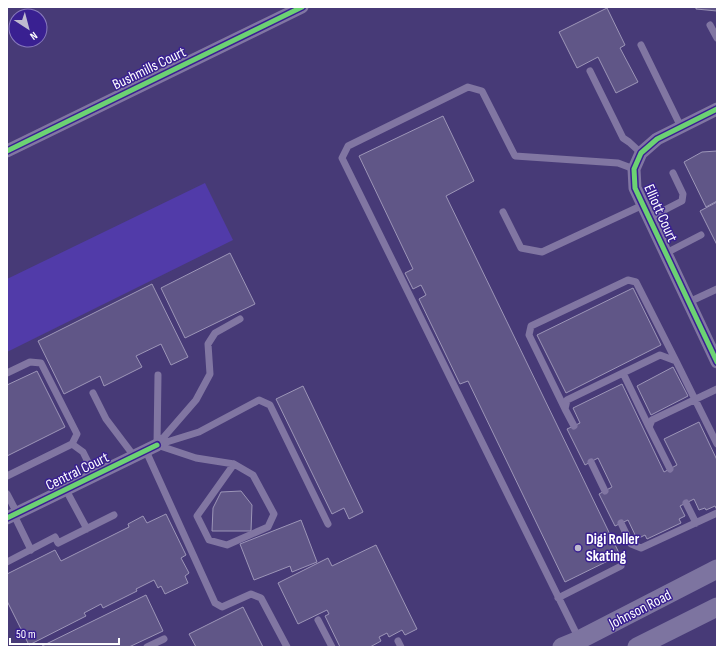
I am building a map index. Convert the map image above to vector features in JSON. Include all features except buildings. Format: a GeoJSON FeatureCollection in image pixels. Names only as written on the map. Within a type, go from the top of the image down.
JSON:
{"type":"FeatureCollection","features":[{"type":"Feature","properties":{"kind":"main road","name":"Johnson Road"},"geometry":{"type":"LineString","coordinates":[[562,647],[579,640],[717,569]]}},
{"type":"Feature","properties":{"kind":"main road"},"geometry":{"type":"LineString","coordinates":[[637,647],[717,607]]}},
{"type":"Feature","properties":{"kind":"street","name":"Bushmills Court"},"geometry":{"type":"LineString","coordinates":[[7,151],[302,7]]}},
{"type":"Feature","properties":{"kind":"street","name":"Elliott Court"},"geometry":{"type":"LineString","coordinates":[[717,109],[657,140],[641,153],[634,170],[634,188],[717,362]]}},
{"type":"Feature","properties":{"kind":"street","name":"Central Court"},"geometry":{"type":"LineString","coordinates":[[13,515],[146,451]]}},
{"type":"Feature","properties":{"kind":"lane"},"geometry":{"type":"LineString","coordinates":[[710,24],[717,38]]}},
{"type":"Feature","properties":{"kind":"lane"},"geometry":{"type":"LineString","coordinates":[[641,46],[681,127]]}},
{"type":"Feature","properties":{"kind":"lane"},"geometry":{"type":"LineString","coordinates":[[590,71],[623,138],[641,153]]}},
{"type":"Feature","properties":{"kind":"lane"},"geometry":{"type":"LineString","coordinates":[[579,640],[342,158],[348,146],[468,87],[482,91],[515,156],[618,163],[634,170]]}},
{"type":"Feature","properties":{"kind":"lane"},"geometry":{"type":"LineString","coordinates":[[649,218],[682,201],[683,194],[673,173]]}},
{"type":"Feature","properties":{"kind":"lane"},"geometry":{"type":"LineString","coordinates":[[503,212],[521,248],[542,252],[643,205]]}},
{"type":"Feature","properties":{"kind":"lane"},"geometry":{"type":"LineString","coordinates":[[666,253],[701,235]]}},
{"type":"Feature","properties":{"kind":"lane"},"geometry":{"type":"LineString","coordinates":[[574,426],[529,335],[531,326],[628,280],[636,282],[717,444]]}},
{"type":"Feature","properties":{"kind":"lane"},"geometry":{"type":"LineString","coordinates":[[689,302],[717,289]]}},
{"type":"Feature","properties":{"kind":"lane"},"geometry":{"type":"LineString","coordinates":[[146,451],[196,400],[210,374],[208,344],[215,333],[240,320]]}},
{"type":"Feature","properties":{"kind":"lane"},"geometry":{"type":"LineString","coordinates":[[565,408],[567,400],[660,355],[676,361]]}},
{"type":"Feature","properties":{"kind":"lane"},"geometry":{"type":"LineString","coordinates":[[7,372],[30,362],[41,363],[77,434],[72,444],[7,476]]}},
{"type":"Feature","properties":{"kind":"lane"},"geometry":{"type":"LineString","coordinates":[[623,373],[670,469]]}},
{"type":"Feature","properties":{"kind":"lane"},"geometry":{"type":"LineString","coordinates":[[146,451],[158,375]]}},
{"type":"Feature","properties":{"kind":"lane"},"geometry":{"type":"LineString","coordinates":[[650,427],[652,420],[717,388]]}},
{"type":"Feature","properties":{"kind":"lane"},"geometry":{"type":"LineString","coordinates":[[93,393],[106,419],[146,451],[215,603],[222,607],[252,594],[261,598],[286,647]]}},
{"type":"Feature","properties":{"kind":"lane"},"geometry":{"type":"LineString","coordinates":[[146,451],[199,432],[259,400],[270,405],[328,524]]}},
{"type":"Feature","properties":{"kind":"lane"},"geometry":{"type":"LineString","coordinates":[[72,444],[82,452],[95,476]]}},
{"type":"Feature","properties":{"kind":"lane"},"geometry":{"type":"LineString","coordinates":[[146,451],[234,464],[253,475],[274,514],[268,527],[227,545],[209,540],[197,516],[234,464]]}},
{"type":"Feature","properties":{"kind":"lane"},"geometry":{"type":"LineString","coordinates":[[591,462],[605,491]]}},
{"type":"Feature","properties":{"kind":"lane"},"geometry":{"type":"LineString","coordinates":[[66,490],[86,529]]}},
{"type":"Feature","properties":{"kind":"lane"},"geometry":{"type":"LineString","coordinates":[[7,494],[13,515],[31,550]]}},
{"type":"Feature","properties":{"kind":"lane"},"geometry":{"type":"LineString","coordinates":[[686,503],[696,523]]}},
{"type":"Feature","properties":{"kind":"lane"},"geometry":{"type":"LineString","coordinates":[[621,523],[631,544],[641,548],[717,513]]}},
{"type":"Feature","properties":{"kind":"lane"},"geometry":{"type":"LineString","coordinates":[[7,562],[55,538],[58,543],[114,515]]}},
{"type":"Feature","properties":{"kind":"lane"},"geometry":{"type":"LineString","coordinates":[[558,598],[621,566]]}},
{"type":"Feature","properties":{"kind":"lane"},"geometry":{"type":"LineString","coordinates":[[318,620],[332,647]]}},
{"type":"Feature","properties":{"kind":"lane"},"geometry":{"type":"LineString","coordinates":[[147,647],[164,639]]}},
{"type":"Feature","properties":{"kind":"shaded area"},"geometry":{"type":"Polygon","coordinates":[[[205,183],[233,240],[7,352],[7,279],[205,183]]]}},
{"type":"Feature","properties":{"kind":"cycle path"},"geometry":{"type":"LineString","coordinates":[[7,151],[302,7]]}},
{"type":"Feature","properties":{"kind":"cycle path"},"geometry":{"type":"LineString","coordinates":[[717,109],[657,139],[641,153],[634,169],[635,188],[717,362]]}},
{"type":"Feature","properties":{"kind":"cycle path"},"geometry":{"type":"LineString","coordinates":[[7,518],[157,445]]}},
{"type":"Feature","properties":{"kind":"place","name":"Digi Roller Skating"},"geometry":{"type":"Point","coordinates":[578,548]}}]}
